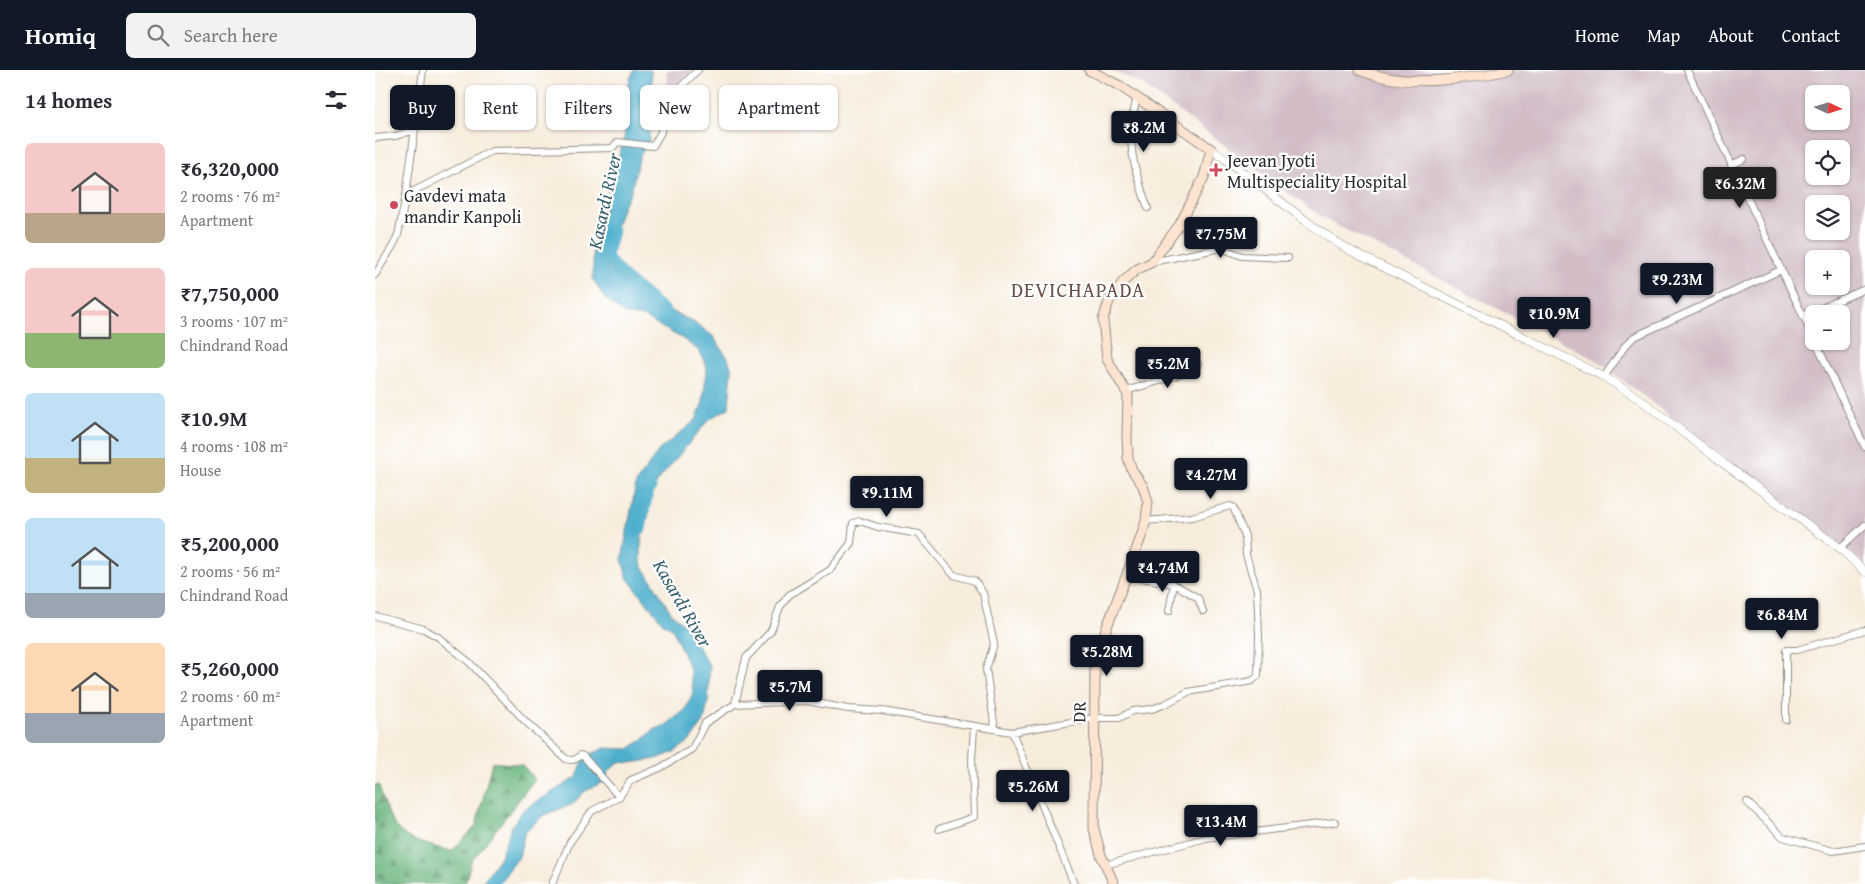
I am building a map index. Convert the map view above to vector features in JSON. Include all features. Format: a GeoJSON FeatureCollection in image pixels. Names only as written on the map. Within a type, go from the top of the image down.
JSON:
{"type":"FeatureCollection","features":[{"type":"Feature","properties":{"kind":"main road"},"geometry":{"type":"LineString","coordinates":[[1089,70],[1120,86],[1211,149],[1204,178],[1180,224],[1152,262],[1136,270],[1123,282],[1109,301],[1103,320],[1107,359],[1127,391]]}},
{"type":"Feature","properties":{"kind":"main road"},"geometry":{"type":"LineString","coordinates":[[1360,70],[1371,74],[1401,79],[1441,80],[1508,70]]}},
{"type":"Feature","properties":{"kind":"main road","name":"DR"},"geometry":{"type":"LineString","coordinates":[[1113,884],[1101,855],[1094,829],[1095,666],[1099,648],[1146,521],[1148,502],[1143,486],[1132,470],[1128,458],[1127,391]]}},
{"type":"Feature","properties":{"kind":"street"},"geometry":{"type":"LineString","coordinates":[[421,85],[423,70]]}},
{"type":"Feature","properties":{"kind":"street"},"geometry":{"type":"LineString","coordinates":[[406,195],[492,151],[612,148],[618,142],[653,146],[661,132],[665,102],[677,88],[698,70]]}},
{"type":"Feature","properties":{"kind":"street"},"geometry":{"type":"LineString","coordinates":[[1687,70],[1805,320]]}},
{"type":"Feature","properties":{"kind":"street"},"geometry":{"type":"LineString","coordinates":[[1137,98],[1132,123],[1131,147],[1148,208]]}},
{"type":"Feature","properties":{"kind":"street"},"geometry":{"type":"LineString","coordinates":[[375,138],[396,136],[415,130],[406,195],[398,235],[395,244],[375,274]]}},
{"type":"Feature","properties":{"kind":"street"},"geometry":{"type":"LineString","coordinates":[[1211,149],[1245,173],[1326,237],[1604,377],[1641,400],[1723,463],[1840,548],[1865,572]]}},
{"type":"Feature","properties":{"kind":"street"},"geometry":{"type":"LineString","coordinates":[[1731,165],[1744,159]]}},
{"type":"Feature","properties":{"kind":"street"},"geometry":{"type":"LineString","coordinates":[[1152,262],[1221,248],[1242,256],[1288,258]]}},
{"type":"Feature","properties":{"kind":"street"},"geometry":{"type":"LineString","coordinates":[[1604,377],[1625,346],[1634,337],[1781,270]]}},
{"type":"Feature","properties":{"kind":"street"},"geometry":{"type":"LineString","coordinates":[[1803,316],[1865,289]]}},
{"type":"Feature","properties":{"kind":"street"},"geometry":{"type":"LineString","coordinates":[[1819,350],[1865,447]]}},
{"type":"Feature","properties":{"kind":"street"},"geometry":{"type":"LineString","coordinates":[[1127,391],[1189,371],[1198,364]]}},
{"type":"Feature","properties":{"kind":"street"},"geometry":{"type":"LineString","coordinates":[[552,884],[570,842],[592,811],[619,797],[631,780],[660,768],[692,749],[705,723],[735,704],[807,701],[848,709],[907,715],[1012,732],[1095,718],[1119,718],[1133,711],[1152,709],[1163,705],[1187,692],[1252,682],[1258,676],[1258,593],[1246,555],[1245,536],[1233,507],[1230,506],[1185,518],[1146,521]]}},
{"type":"Feature","properties":{"kind":"street"},"geometry":{"type":"LineString","coordinates":[[735,704],[746,658],[771,631],[783,601],[830,570],[851,543],[853,523],[860,521],[878,527],[919,534],[954,575],[972,580],[978,584],[983,593],[994,638],[994,648],[986,669],[995,729]]}},
{"type":"Feature","properties":{"kind":"street"},"geometry":{"type":"LineString","coordinates":[[1840,548],[1865,525]]}},
{"type":"Feature","properties":{"kind":"street"},"geometry":{"type":"LineString","coordinates":[[1127,575],[1174,584],[1198,598],[1203,611]]}},
{"type":"Feature","properties":{"kind":"street"},"geometry":{"type":"LineString","coordinates":[[1169,611],[1174,584]]}},
{"type":"Feature","properties":{"kind":"street"},"geometry":{"type":"LineString","coordinates":[[375,616],[424,628],[438,637],[469,662],[526,722],[566,759],[576,760],[581,755],[585,757],[619,797]]}},
{"type":"Feature","properties":{"kind":"street"},"geometry":{"type":"LineString","coordinates":[[1786,720],[1786,650],[1797,650],[1865,630]]}},
{"type":"Feature","properties":{"kind":"street"},"geometry":{"type":"LineString","coordinates":[[939,829],[974,817],[972,760],[974,727]]}},
{"type":"Feature","properties":{"kind":"street"},"geometry":{"type":"LineString","coordinates":[[1012,732],[1075,884]]}},
{"type":"Feature","properties":{"kind":"street"},"geometry":{"type":"LineString","coordinates":[[1747,802],[1783,837],[1833,851],[1865,846]]}},
{"type":"Feature","properties":{"kind":"street"},"geometry":{"type":"LineString","coordinates":[[1105,865],[1206,838],[1335,822]]}},
{"type":"Feature","properties":{"kind":"shaded area"},"geometry":{"type":"Polygon","coordinates":[[[666,70],[694,70],[677,85],[668,85],[666,70]]]}},
{"type":"Feature","properties":{"kind":"shaded area"},"geometry":{"type":"Polygon","coordinates":[[[1109,70],[1865,70],[1865,564],[1596,360],[1321,217],[1139,82],[1109,70]]]}},
{"type":"Feature","properties":{"kind":"green space"},"geometry":{"type":"Polygon","coordinates":[[[492,762],[522,765],[535,779],[471,862],[465,884],[375,884],[375,785],[379,785],[390,816],[402,833],[422,843],[452,851],[476,826],[492,762]]]}},
{"type":"Feature","properties":{"kind":"water"},"geometry":{"type":"Polygon","coordinates":[[[634,70],[651,70],[652,85],[640,85],[640,130],[650,130],[649,141],[640,156],[630,194],[623,205],[611,242],[603,257],[608,269],[620,279],[652,301],[697,324],[713,336],[728,358],[732,370],[729,408],[711,418],[705,424],[656,483],[644,503],[641,563],[672,614],[684,624],[710,666],[708,702],[704,722],[689,742],[674,752],[657,759],[630,763],[619,762],[609,771],[605,781],[584,792],[573,804],[544,815],[525,831],[519,857],[498,884],[481,884],[501,855],[511,827],[523,810],[577,777],[584,757],[605,748],[629,749],[653,730],[666,725],[685,710],[693,693],[690,670],[672,628],[663,623],[627,578],[622,559],[636,483],[659,450],[696,420],[703,402],[707,367],[699,351],[683,339],[643,317],[626,315],[605,299],[593,279],[593,249],[625,130],[630,130],[629,85],[634,70]]]}},
{"type":"Feature","properties":{"kind":"waterway","name":"Kasardi River"},"geometry":{"type":"LineString","coordinates":[[613,231],[606,257],[625,278],[665,311]]}},
{"type":"Feature","properties":{"kind":"waterway","name":"Kasardi River"},"geometry":{"type":"LineString","coordinates":[[641,529],[648,491],[651,487]]}},
{"type":"Feature","properties":{"kind":"place","name":"Jeevan Jyoti Multispeciality Hospital"},"geometry":{"type":"Point","coordinates":[1216,170]}},
{"type":"Feature","properties":{"kind":"place","name":"Gavdevi mata mandir Kanpoli"},"geometry":{"type":"Point","coordinates":[394,205]}},
{"type":"Feature","properties":{"kind":"district","name":"DEVICHAPADA"},"geometry":{"type":"Point","coordinates":[1078,289]}}]}
